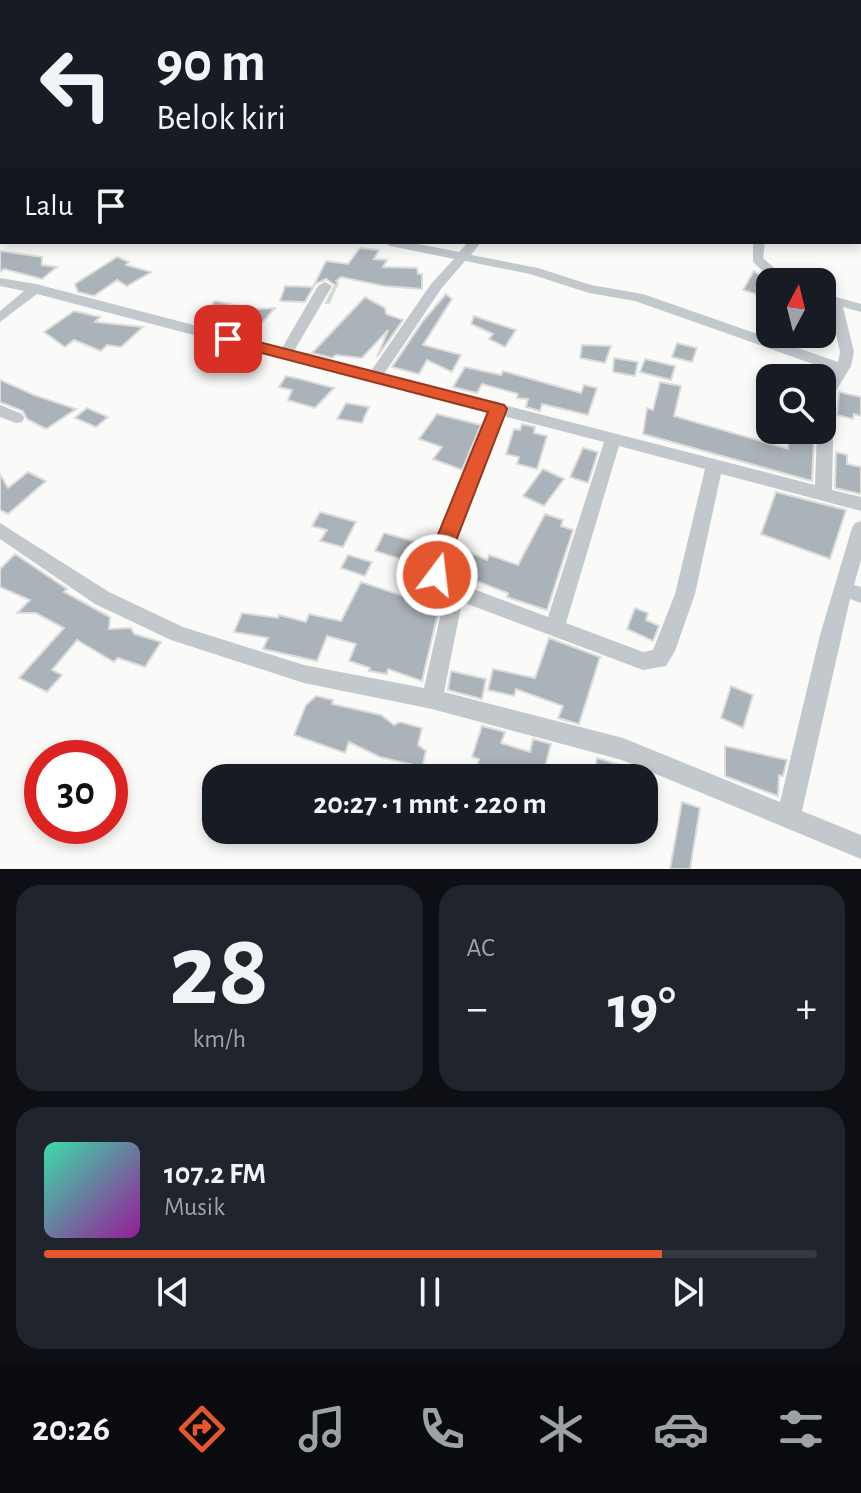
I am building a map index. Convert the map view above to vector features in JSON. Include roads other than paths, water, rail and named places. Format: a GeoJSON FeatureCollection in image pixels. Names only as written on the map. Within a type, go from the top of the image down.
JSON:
{"type":"FeatureCollection","features":[{"type":"Feature","properties":{"kind":"street"},"geometry":{"type":"LineString","coordinates":[[400,244],[557,277],[589,289],[638,297],[842,369]]}},
{"type":"Feature","properties":{"kind":"street"},"geometry":{"type":"LineString","coordinates":[[374,378],[428,299],[473,244]]}},
{"type":"Feature","properties":{"kind":"street"},"geometry":{"type":"LineString","coordinates":[[759,244],[757,259],[767,268]]}},
{"type":"Feature","properties":{"kind":"street"},"geometry":{"type":"LineString","coordinates":[[0,282],[36,288],[861,504]]}},
{"type":"Feature","properties":{"kind":"street"},"geometry":{"type":"LineString","coordinates":[[285,354],[325,286]]}},
{"type":"Feature","properties":{"kind":"street"},"geometry":{"type":"LineString","coordinates":[[0,318],[36,288]]}},
{"type":"Feature","properties":{"kind":"street"},"geometry":{"type":"LineString","coordinates":[[836,300],[861,308]]}},
{"type":"Feature","properties":{"kind":"street"},"geometry":{"type":"LineString","coordinates":[[823,495],[826,394],[842,369],[847,352],[836,321]]}},
{"type":"Feature","properties":{"kind":"street"},"geometry":{"type":"LineString","coordinates":[[498,409],[437,564],[437,575],[442,585],[643,661],[659,659],[665,651],[685,594],[715,464]]}},
{"type":"Feature","properties":{"kind":"street"},"geometry":{"type":"LineString","coordinates":[[0,410],[16,418]]}},
{"type":"Feature","properties":{"kind":"street"},"geometry":{"type":"LineString","coordinates":[[554,629],[613,438]]}},
{"type":"Feature","properties":{"kind":"street"},"geometry":{"type":"LineString","coordinates":[[789,815],[852,592],[861,528]]}},
{"type":"Feature","properties":{"kind":"street"},"geometry":{"type":"LineString","coordinates":[[0,530],[102,598],[178,634],[304,674],[432,699],[623,749],[861,847]]}},
{"type":"Feature","properties":{"kind":"street"},"geometry":{"type":"LineString","coordinates":[[432,699],[455,591]]}}]}
